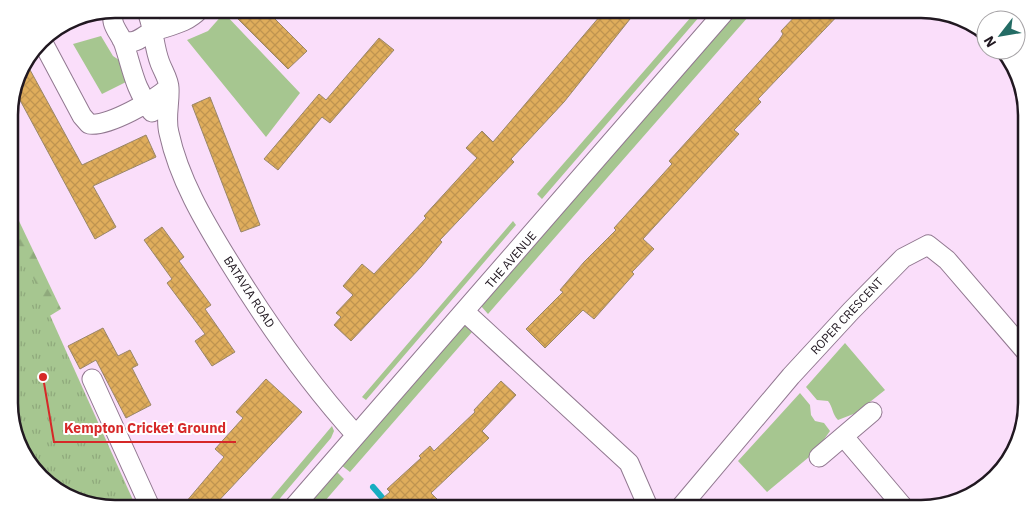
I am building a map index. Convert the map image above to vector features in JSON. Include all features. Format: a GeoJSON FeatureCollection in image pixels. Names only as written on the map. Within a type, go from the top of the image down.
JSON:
{"type":"FeatureCollection","features":[{"type":"Feature","properties":{"kind":"street","name":"BATAVIA ROAD"},"geometry":{"type":"LineString","coordinates":[[112,18],[122,40],[133,80],[146,103],[168,133]]}},
{"type":"Feature","properties":{"kind":"street","name":"BATAVIA ROAD"},"geometry":{"type":"LineString","coordinates":[[150,18],[152,24],[151,32],[159,62],[169,87],[167,108],[168,133],[183,176],[206,224],[256,307],[328,404],[356,435]]}},
{"type":"Feature","properties":{"kind":"street"},"geometry":{"type":"LineString","coordinates":[[122,40],[138,41],[151,32],[188,18]]}},
{"type":"Feature","properties":{"kind":"street","name":"THE AVENUE"},"geometry":{"type":"LineString","coordinates":[[300,500],[719,18]]}},
{"type":"Feature","properties":{"kind":"street"},"geometry":{"type":"LineString","coordinates":[[45,47],[82,116],[89,124],[101,124],[158,97],[169,87]]}},
{"type":"Feature","properties":{"kind":"street","name":"ROPER CRESCENT"},"geometry":{"type":"LineString","coordinates":[[687,500],[791,376],[850,311],[903,258],[928,245],[947,260],[1018,343]]}},
{"type":"Feature","properties":{"kind":"street"},"geometry":{"type":"LineString","coordinates":[[465,312],[629,463],[645,500]]}},
{"type":"Feature","properties":{"kind":"street"},"geometry":{"type":"LineString","coordinates":[[92,379],[147,500]]}},
{"type":"Feature","properties":{"kind":"street"},"geometry":{"type":"LineString","coordinates":[[819,457],[872,412]]}},
{"type":"Feature","properties":{"kind":"street"},"geometry":{"type":"LineString","coordinates":[[844,436],[897,500]]}},
{"type":"Feature","properties":{"kind":"green space"},"geometry":{"type":"Polygon","coordinates":[[[220,18],[229,18],[300,93],[266,137],[187,40],[208,31],[220,18]]]}},
{"type":"Feature","properties":{"kind":"green space"},"geometry":{"type":"Polygon","coordinates":[[[690,18],[698,18],[542,199],[537,194],[690,18]]]}},
{"type":"Feature","properties":{"kind":"green space"},"geometry":{"type":"Polygon","coordinates":[[[729,18],[747,18],[488,314],[481,306],[729,18]]]}},
{"type":"Feature","properties":{"kind":"green space"},"geometry":{"type":"Polygon","coordinates":[[[101,36],[113,56],[122,62],[128,81],[102,94],[73,44],[101,36]]]}},
{"type":"Feature","properties":{"kind":"green space"},"geometry":{"type":"Polygon","coordinates":[[[18,219],[61,309],[43,320],[18,277],[18,219]]]}},
{"type":"Feature","properties":{"kind":"green space"},"geometry":{"type":"Polygon","coordinates":[[[513,221],[516,225],[366,400],[362,397],[513,221]]]}},
{"type":"Feature","properties":{"kind":"green space"},"geometry":{"type":"Polygon","coordinates":[[[18,244],[133,500],[101,500],[71,491],[50,477],[41,468],[25,441],[18,417],[18,244]]]}},
{"type":"Feature","properties":{"kind":"green space"},"geometry":{"type":"Polygon","coordinates":[[[465,325],[472,332],[350,472],[341,465],[465,325]]]}},
{"type":"Feature","properties":{"kind":"green space"},"geometry":{"type":"Polygon","coordinates":[[[845,343],[885,390],[856,413],[838,420],[828,401],[817,400],[806,387],[845,343]]]}},
{"type":"Feature","properties":{"kind":"green space"},"geometry":{"type":"Polygon","coordinates":[[[800,393],[810,405],[811,415],[815,421],[824,423],[830,431],[815,452],[767,492],[738,461],[800,393]]]}},
{"type":"Feature","properties":{"kind":"green space"},"geometry":{"type":"Polygon","coordinates":[[[332,426],[334,431],[331,438],[279,500],[270,500],[332,426]]]}},
{"type":"Feature","properties":{"kind":"green space"},"geometry":{"type":"Polygon","coordinates":[[[335,470],[344,479],[326,500],[310,500],[335,470]]]}},
{"type":"Feature","properties":{"kind":"building"},"geometry":{"type":"Polygon","coordinates":[[[237,18],[274,18],[307,51],[288,69],[237,18]]]}},
{"type":"Feature","properties":{"kind":"building"},"geometry":{"type":"Polygon","coordinates":[[[598,18],[631,18],[564,102],[511,159],[514,162],[440,240],[442,242],[421,267],[351,341],[334,325],[341,317],[336,313],[353,295],[343,286],[362,264],[374,274],[426,218],[424,216],[477,158],[466,148],[482,131],[493,142],[598,18]]]}},
{"type":"Feature","properties":{"kind":"building"},"geometry":{"type":"Polygon","coordinates":[[[793,18],[835,18],[758,99],[761,102],[734,130],[739,134],[643,239],[654,249],[632,272],[634,274],[594,319],[583,310],[545,348],[526,329],[563,292],[560,290],[584,262],[616,230],[614,228],[672,164],[669,161],[779,40],[783,34],[781,31],[793,18]]]}},
{"type":"Feature","properties":{"kind":"building"},"geometry":{"type":"Polygon","coordinates":[[[379,38],[394,50],[330,123],[322,117],[278,170],[264,159],[319,94],[326,100],[379,38]]]}},
{"type":"Feature","properties":{"kind":"building"},"geometry":{"type":"Polygon","coordinates":[[[29,68],[82,165],[146,135],[156,157],[93,186],[116,227],[95,239],[19,98],[29,68]]]}},
{"type":"Feature","properties":{"kind":"building"},"geometry":{"type":"Polygon","coordinates":[[[210,97],[260,225],[241,232],[192,105],[210,97]]]}},
{"type":"Feature","properties":{"kind":"building"},"geometry":{"type":"Polygon","coordinates":[[[162,227],[184,257],[179,261],[211,305],[205,309],[235,352],[212,366],[195,341],[205,334],[167,283],[172,279],[144,240],[162,227]]]}},
{"type":"Feature","properties":{"kind":"building"},"geometry":{"type":"Polygon","coordinates":[[[103,328],[118,356],[130,350],[138,365],[132,368],[151,405],[126,418],[96,360],[80,369],[68,346],[103,328]]]}},
{"type":"Feature","properties":{"kind":"building"},"geometry":{"type":"Polygon","coordinates":[[[266,379],[302,412],[219,500],[188,500],[224,457],[215,449],[243,418],[236,412],[266,379]]]}},
{"type":"Feature","properties":{"kind":"building"},"geometry":{"type":"Polygon","coordinates":[[[501,381],[516,395],[482,431],[489,438],[431,493],[438,500],[381,500],[390,492],[387,489],[421,458],[419,456],[430,446],[434,451],[475,412],[474,410],[501,381]]]}},
{"type":"Feature","properties":{"kind":"waterway"},"geometry":{"type":"LineString","coordinates":[[373,487],[384,500]]}},
{"type":"Feature","properties":{"kind":"place","name":"Kempton Cricket Ground"},"geometry":{"type":"Point","coordinates":[43,377]}}]}
